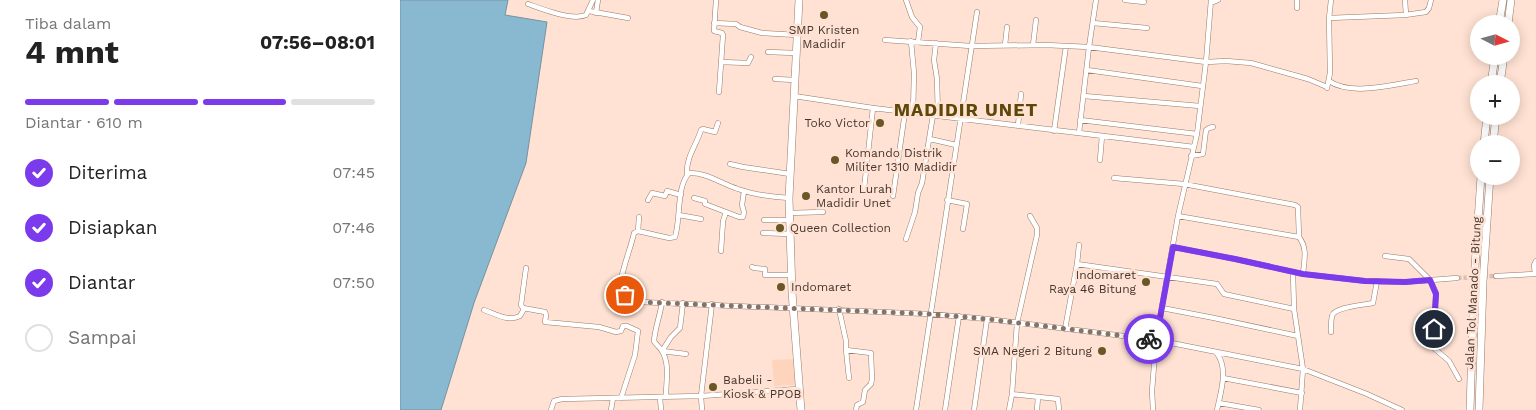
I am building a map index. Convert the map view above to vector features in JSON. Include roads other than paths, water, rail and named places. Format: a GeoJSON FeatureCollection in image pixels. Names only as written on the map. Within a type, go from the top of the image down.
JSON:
{"type":"FeatureCollection","features":[{"type":"Feature","properties":{"kind":"highway"},"geometry":{"type":"LineString","coordinates":[[799,0],[789,216],[798,389],[801,410]]}},
{"type":"Feature","properties":{"kind":"highway"},"geometry":{"type":"LineString","coordinates":[[1500,15],[1502,0]]}},
{"type":"Feature","properties":{"kind":"highway"},"geometry":{"type":"LineString","coordinates":[[1509,15],[1511,0]]}},
{"type":"Feature","properties":{"kind":"highway","name":"Jalan Tol Manado - Bitung"},"geometry":{"type":"LineString","coordinates":[[1470,410],[1474,282],[1480,185]]}},
{"type":"Feature","properties":{"kind":"highway","name":"Jalan Tol Manado - Bitung"},"geometry":{"type":"LineString","coordinates":[[1479,410],[1483,282],[1489,185]]}},
{"type":"Feature","properties":{"kind":"street"},"geometry":{"type":"LineString","coordinates":[[528,4],[577,18],[586,15],[593,0]]}},
{"type":"Feature","properties":{"kind":"street"},"geometry":{"type":"LineString","coordinates":[[596,13],[598,0]]}},
{"type":"Feature","properties":{"kind":"street"},"geometry":{"type":"LineString","coordinates":[[716,0],[714,31],[723,35],[719,92]]}},
{"type":"Feature","properties":{"kind":"street"},"geometry":{"type":"LineString","coordinates":[[906,0],[912,17],[919,25],[918,42]]}},
{"type":"Feature","properties":{"kind":"street"},"geometry":{"type":"LineString","coordinates":[[1079,133],[1096,0]]}},
{"type":"Feature","properties":{"kind":"street"},"geometry":{"type":"LineString","coordinates":[[1126,0],[1144,2]]}},
{"type":"Feature","properties":{"kind":"street"},"geometry":{"type":"LineString","coordinates":[[1153,410],[1152,391],[1156,340],[1184,184],[1197,134],[1211,1],[1218,0]]}},
{"type":"Feature","properties":{"kind":"street"},"geometry":{"type":"LineString","coordinates":[[1297,0],[1297,8]]}},
{"type":"Feature","properties":{"kind":"street"},"geometry":{"type":"LineString","coordinates":[[885,40],[971,46],[1033,45],[1089,47],[1206,62],[1251,63],[1271,67],[1308,79],[1327,88],[1330,65],[1331,0]]}},
{"type":"Feature","properties":{"kind":"street"},"geometry":{"type":"LineString","coordinates":[[1405,0],[1406,15]]}},
{"type":"Feature","properties":{"kind":"street"},"geometry":{"type":"LineString","coordinates":[[1330,18],[1406,15],[1426,12],[1431,0]]}},
{"type":"Feature","properties":{"kind":"street"},"geometry":{"type":"LineString","coordinates":[[589,11],[628,18]]}},
{"type":"Feature","properties":{"kind":"street"},"geometry":{"type":"LineString","coordinates":[[916,410],[977,12]]}},
{"type":"Feature","properties":{"kind":"street"},"geometry":{"type":"LineString","coordinates":[[1033,45],[1036,20]]}},
{"type":"Feature","properties":{"kind":"street"},"geometry":{"type":"LineString","coordinates":[[714,23],[736,24],[740,27],[762,33],[797,35]]}},
{"type":"Feature","properties":{"kind":"street"},"geometry":{"type":"LineString","coordinates":[[1093,23],[1146,28]]}},
{"type":"Feature","properties":{"kind":"street"},"geometry":{"type":"LineString","coordinates":[[1005,45],[1007,27]]}},
{"type":"Feature","properties":{"kind":"street"},"geometry":{"type":"LineString","coordinates":[[911,42],[914,73],[913,113]]}},
{"type":"Feature","properties":{"kind":"street"},"geometry":{"type":"LineString","coordinates":[[906,239],[915,212],[936,116],[937,80],[934,60],[936,43]]}},
{"type":"Feature","properties":{"kind":"street"},"geometry":{"type":"LineString","coordinates":[[1054,131],[1066,46]]}},
{"type":"Feature","properties":{"kind":"street"},"geometry":{"type":"LineString","coordinates":[[768,52],[796,53]]}},
{"type":"Feature","properties":{"kind":"street"},"geometry":{"type":"LineString","coordinates":[[721,62],[748,63],[751,57]]}},
{"type":"Feature","properties":{"kind":"street"},"geometry":{"type":"LineString","coordinates":[[1087,70],[1202,86]]}},
{"type":"Feature","properties":{"kind":"street"},"geometry":{"type":"LineString","coordinates":[[776,79],[795,80]]}},
{"type":"Feature","properties":{"kind":"street"},"geometry":{"type":"LineString","coordinates":[[1329,81],[1338,87],[1368,88],[1416,82]]}},
{"type":"Feature","properties":{"kind":"street"},"geometry":{"type":"LineString","coordinates":[[1018,126],[1021,94]]}},
{"type":"Feature","properties":{"kind":"street"},"geometry":{"type":"LineString","coordinates":[[794,96],[904,112],[1194,147]]}},
{"type":"Feature","properties":{"kind":"street"},"geometry":{"type":"LineString","coordinates":[[1084,96],[1200,106]]}},
{"type":"Feature","properties":{"kind":"street"},"geometry":{"type":"LineString","coordinates":[[864,189],[873,108]]}},
{"type":"Feature","properties":{"kind":"street"},"geometry":{"type":"LineString","coordinates":[[892,196],[904,112]]}},
{"type":"Feature","properties":{"kind":"street"},"geometry":{"type":"LineString","coordinates":[[1080,120],[1197,134]]}},
{"type":"Feature","properties":{"kind":"street"},"geometry":{"type":"LineString","coordinates":[[638,231],[673,238],[676,235],[681,195],[687,174],[688,156],[697,142],[701,130],[715,132],[718,123]]}},
{"type":"Feature","properties":{"kind":"street"},"geometry":{"type":"LineString","coordinates":[[1192,156],[1203,154],[1206,130],[1213,127]]}},
{"type":"Feature","properties":{"kind":"street"},"geometry":{"type":"LineString","coordinates":[[1100,160],[1102,136]]}},
{"type":"Feature","properties":{"kind":"street"},"geometry":{"type":"LineString","coordinates":[[930,139],[956,145]]}},
{"type":"Feature","properties":{"kind":"street"},"geometry":{"type":"LineString","coordinates":[[730,164],[790,174]]}},
{"type":"Feature","properties":{"kind":"street"},"geometry":{"type":"LineString","coordinates":[[687,174],[692,172],[759,195],[789,198]]}},
{"type":"Feature","properties":{"kind":"street"},"geometry":{"type":"LineString","coordinates":[[1114,178],[1184,184],[1295,205],[1298,207],[1299,238],[1302,241],[1305,253],[1303,274]]}},
{"type":"Feature","properties":{"kind":"street"},"geometry":{"type":"LineString","coordinates":[[648,200],[652,193],[665,196],[666,191],[681,195]]}},
{"type":"Feature","properties":{"kind":"street"},"geometry":{"type":"LineString","coordinates":[[694,198],[705,201],[705,204],[743,217],[744,191]]}},
{"type":"Feature","properties":{"kind":"street"},"geometry":{"type":"LineString","coordinates":[[947,200],[967,204],[964,229]]}},
{"type":"Feature","properties":{"kind":"street"},"geometry":{"type":"LineString","coordinates":[[721,251],[722,226],[726,212]]}},
{"type":"Feature","properties":{"kind":"street"},"geometry":{"type":"LineString","coordinates":[[764,220],[823,212]]}},
{"type":"Feature","properties":{"kind":"street"},"geometry":{"type":"LineString","coordinates":[[679,215],[701,219]]}},
{"type":"Feature","properties":{"kind":"street"},"geometry":{"type":"LineString","coordinates":[[1009,410],[1012,394],[1017,323],[1037,235],[1036,225],[1030,216]]}},
{"type":"Feature","properties":{"kind":"street"},"geometry":{"type":"LineString","coordinates":[[1178,216],[1299,238]]}},
{"type":"Feature","properties":{"kind":"street"},"geometry":{"type":"LineString","coordinates":[[639,217],[638,231],[634,233],[620,281],[621,290],[625,295],[634,300],[959,316],[1156,340],[1304,369],[1402,410]]}},
{"type":"Feature","properties":{"kind":"street"},"geometry":{"type":"LineString","coordinates":[[764,233],[790,234]]}},
{"type":"Feature","properties":{"kind":"street"},"geometry":{"type":"LineString","coordinates":[[1065,329],[1079,245]]}},
{"type":"Feature","properties":{"kind":"street"},"geometry":{"type":"LineString","coordinates":[[1173,247],[1293,273],[1405,282],[1457,278]]}},
{"type":"Feature","properties":{"kind":"street"},"geometry":{"type":"LineString","coordinates":[[1385,256],[1409,259],[1430,280],[1436,294],[1435,348],[1449,361],[1459,378]]}},
{"type":"Feature","properties":{"kind":"street"},"geometry":{"type":"LineString","coordinates":[[1496,276],[1535,274],[1534,265],[1536,261]]}},
{"type":"Feature","properties":{"kind":"street"},"geometry":{"type":"LineString","coordinates":[[1077,264],[1217,284],[1224,294],[1294,309]]}},
{"type":"Feature","properties":{"kind":"street"},"geometry":{"type":"LineString","coordinates":[[752,267],[765,269],[765,274],[792,275]]}},
{"type":"Feature","properties":{"kind":"street"},"geometry":{"type":"LineString","coordinates":[[526,268],[521,305],[524,308],[545,312],[546,322],[599,327],[618,332],[622,330],[623,326],[638,330],[634,355],[621,398]]}},
{"type":"Feature","properties":{"kind":"street"},"geometry":{"type":"LineString","coordinates":[[1293,273],[1294,309],[1304,369],[1300,410]]}},
{"type":"Feature","properties":{"kind":"street"},"geometry":{"type":"LineString","coordinates":[[1331,332],[1332,315],[1335,312],[1340,309],[1373,302],[1376,281]]}},
{"type":"Feature","properties":{"kind":"street"},"geometry":{"type":"LineString","coordinates":[[660,410],[667,374],[662,351],[654,341],[662,302]]}},
{"type":"Feature","properties":{"kind":"street"},"geometry":{"type":"LineString","coordinates":[[662,351],[671,337],[680,328],[683,303]]}},
{"type":"Feature","properties":{"kind":"street"},"geometry":{"type":"LineString","coordinates":[[702,410],[701,396],[712,304]]}},
{"type":"Feature","properties":{"kind":"street"},"geometry":{"type":"LineString","coordinates":[[484,310],[505,318],[515,318],[520,316],[524,308]]}},
{"type":"Feature","properties":{"kind":"street"},"geometry":{"type":"LineString","coordinates":[[1162,308],[1298,336]]}},
{"type":"Feature","properties":{"kind":"street"},"geometry":{"type":"LineString","coordinates":[[839,309],[846,341],[848,378]]}},
{"type":"Feature","properties":{"kind":"street"},"geometry":{"type":"LineString","coordinates":[[945,410],[959,316]]}},
{"type":"Feature","properties":{"kind":"street"},"geometry":{"type":"LineString","coordinates":[[974,410],[987,319]]}},
{"type":"Feature","properties":{"kind":"street"},"geometry":{"type":"LineString","coordinates":[[846,350],[871,353],[873,372],[871,384],[866,390],[864,402],[858,405],[856,410]]}},
{"type":"Feature","properties":{"kind":"street"},"geometry":{"type":"LineString","coordinates":[[662,351],[686,354]]}},
{"type":"Feature","properties":{"kind":"street"},"geometry":{"type":"LineString","coordinates":[[1216,352],[1223,366],[1218,410]]}},
{"type":"Feature","properties":{"kind":"street"},"geometry":{"type":"LineString","coordinates":[[1223,378],[1302,393]]}},
{"type":"Feature","properties":{"kind":"street"},"geometry":{"type":"LineString","coordinates":[[551,410],[556,399],[701,396],[798,389]]}},
{"type":"Feature","properties":{"kind":"street"},"geometry":{"type":"LineString","coordinates":[[1012,394],[1058,399],[1059,410]]}},
{"type":"Feature","properties":{"kind":"street"},"geometry":{"type":"LineString","coordinates":[[1037,410],[1038,397]]}},
{"type":"Feature","properties":{"kind":"street"},"geometry":{"type":"LineString","coordinates":[[611,410],[612,398]]}},
{"type":"Feature","properties":{"kind":"street"},"geometry":{"type":"LineString","coordinates":[[1219,403],[1259,410]]}},
{"type":"Feature","properties":{"kind":"water"},"geometry":{"type":"Polygon","coordinates":[[[400,0],[508,0],[505,15],[547,22],[526,163],[474,303],[441,410],[400,410],[400,0]]]}},
{"type":"Feature","properties":{"kind":"tunnel"},"geometry":{"type":"LineString","coordinates":[[1457,278],[1496,276]]}},
{"type":"Feature","properties":{"kind":"place","name":"SMP Kristen Madidir"},"geometry":{"type":"Point","coordinates":[824,15]}},
{"type":"Feature","properties":{"kind":"place","name":"Toko Victor"},"geometry":{"type":"Point","coordinates":[880,123]}},
{"type":"Feature","properties":{"kind":"place","name":"Komando Distrik Militer 1310 Madidir"},"geometry":{"type":"Point","coordinates":[835,160]}},
{"type":"Feature","properties":{"kind":"place","name":"Kantor Lurah Madidir Unet"},"geometry":{"type":"Point","coordinates":[806,196]}},
{"type":"Feature","properties":{"kind":"place","name":"Queen Collection"},"geometry":{"type":"Point","coordinates":[780,228]}},
{"type":"Feature","properties":{"kind":"place","name":"Indomaret Raya 46 Bitung"},"geometry":{"type":"Point","coordinates":[1146,282]}},
{"type":"Feature","properties":{"kind":"place","name":"Indomaret"},"geometry":{"type":"Point","coordinates":[781,287]}},
{"type":"Feature","properties":{"kind":"place","name":"SMA Negeri 2 Bitung"},"geometry":{"type":"Point","coordinates":[1102,351]}},
{"type":"Feature","properties":{"kind":"place","name":"Babelii - Kiosk & PPOB"},"geometry":{"type":"Point","coordinates":[713,387]}},
{"type":"Feature","properties":{"kind":"district","name":"MADIDIR UNET"},"geometry":{"type":"Point","coordinates":[966,109]}}]}
